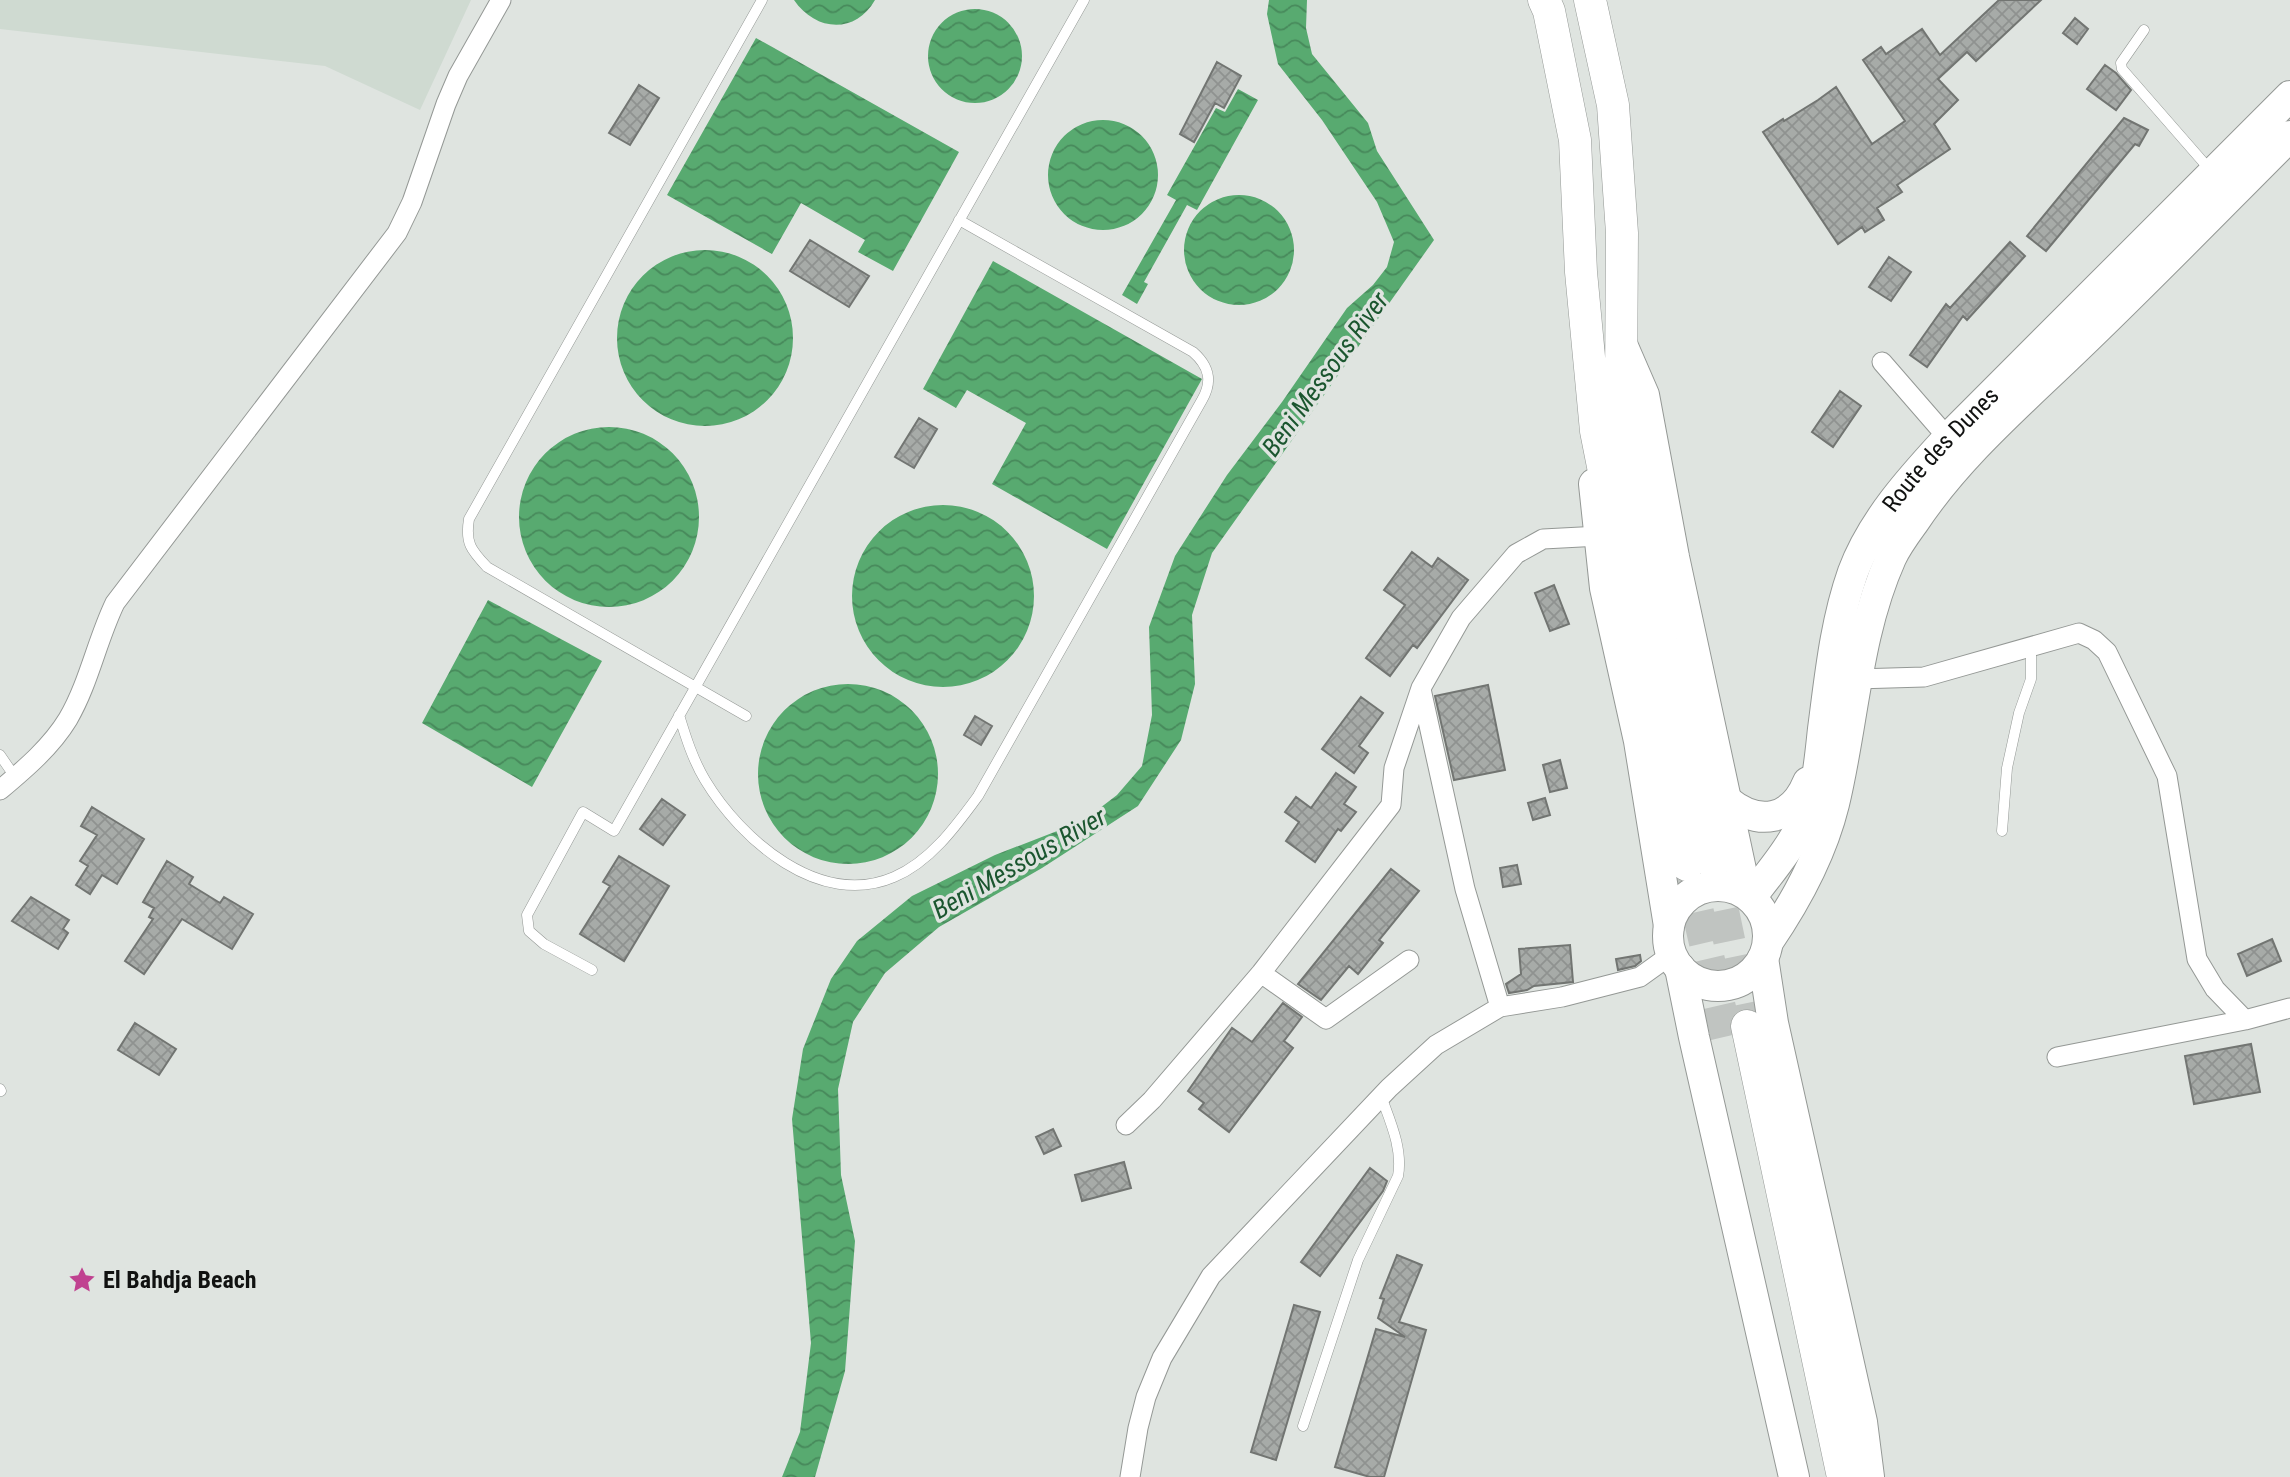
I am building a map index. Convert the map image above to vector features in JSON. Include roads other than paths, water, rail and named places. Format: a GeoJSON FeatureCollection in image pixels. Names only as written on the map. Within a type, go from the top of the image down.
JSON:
{"type":"FeatureCollection","features":[{"type":"Feature","properties":{"kind":"highway"},"geometry":{"type":"LineString","coordinates":[[1544,0],[1549,11],[1575,140],[1581,272],[1596,431],[1640,653],[1700,864],[1621,391],[1622,233],[1613,105],[1590,0]]}},
{"type":"Feature","properties":{"kind":"highway"},"geometry":{"type":"LineString","coordinates":[[1824,1477],[1737,1032],[1843,1477]]}},
{"type":"Feature","properties":{"kind":"main road","name":"Route des Dunes"},"geometry":{"type":"LineString","coordinates":[[1748,895],[1783,855],[1802,825],[1814,792],[1833,650],[1842,607],[1854,570],[1877,525],[1914,475],[1948,438],[2290,96]]}},
{"type":"Feature","properties":{"kind":"main road","name":"Route des Dunes"},"geometry":{"type":"LineString","coordinates":[[1766,950],[1801,888],[1833,806],[1847,742],[1856,679],[1874,599],[1893,554],[1928,501],[1968,453],[2136,292],[2290,136]]}},
{"type":"Feature","properties":{"kind":"main road"},"geometry":{"type":"LineString","coordinates":[[1620,339],[1644,395],[1674,557],[1748,895]]}},
{"type":"Feature","properties":{"kind":"main road"},"geometry":{"type":"LineString","coordinates":[[1596,431],[1592,469],[1605,588],[1639,741],[1674,949],[1794,1477]]}},
{"type":"Feature","properties":{"kind":"main road"},"geometry":{"type":"LineString","coordinates":[[1727,801],[1753,816],[1768,818],[1780,814],[1792,808],[1800,798],[1820,760]]}},
{"type":"Feature","properties":{"kind":"main road"},"geometry":{"type":"LineString","coordinates":[[1766,950],[1754,971],[1740,981],[1725,985],[1708,985],[1693,979],[1674,949],[1680,904],[1699,889],[1715,885],[1731,887],[1748,895],[1762,910],[1768,925],[1766,950],[1773,1023],[1862,1422],[1869,1477]]}},
{"type":"Feature","properties":{"kind":"street"},"geometry":{"type":"LineString","coordinates":[[7,784],[43,752],[68,719],[115,603],[397,233],[425,169],[454,86],[501,0]]}},
{"type":"Feature","properties":{"kind":"street"},"geometry":{"type":"LineString","coordinates":[[1882,362],[1948,438]]}},
{"type":"Feature","properties":{"kind":"street"},"geometry":{"type":"LineString","coordinates":[[1126,1125],[1152,1100],[1261,973],[1391,805],[1394,768],[1421,688],[1461,618],[1516,555],[1543,539],[1600,536]]}},
{"type":"Feature","properties":{"kind":"street"},"geometry":{"type":"LineString","coordinates":[[1856,679],[1924,677],[2079,633],[2094,640],[2107,652],[2167,776],[2197,959],[2215,989],[2245,1020]]}},
{"type":"Feature","properties":{"kind":"street"},"geometry":{"type":"LineString","coordinates":[[1421,688],[1465,890],[1500,1007]]}},
{"type":"Feature","properties":{"kind":"street"},"geometry":{"type":"LineString","coordinates":[[1130,1477],[1146,1398],[1188,1311],[1211,1276],[1381,1096],[1436,1045],[1500,1007],[1562,997],[1640,977],[1674,949]]}},
{"type":"Feature","properties":{"kind":"street"},"geometry":{"type":"LineString","coordinates":[[1261,973],[1326,1019],[1409,960]]}},
{"type":"Feature","properties":{"kind":"street"},"geometry":{"type":"LineString","coordinates":[[2057,1057],[2245,1020],[2290,1008]]}},
{"type":"Feature","properties":{"kind":"lane"},"geometry":{"type":"LineString","coordinates":[[746,716],[487,567],[475,555],[466,536],[469,519],[762,0]]}},
{"type":"Feature","properties":{"kind":"lane"},"geometry":{"type":"LineString","coordinates":[[592,970],[544,944],[529,931],[527,915],[583,812],[614,831],[1084,0]]}},
{"type":"Feature","properties":{"kind":"lane"},"geometry":{"type":"LineString","coordinates":[[2144,30],[2121,63],[2122,69],[2214,174]]}},
{"type":"Feature","properties":{"kind":"lane"},"geometry":{"type":"LineString","coordinates":[[679,715],[694,759],[720,802],[757,841],[790,866],[807,876],[842,886],[877,883],[910,869],[941,841],[978,796],[1189,424],[1207,392],[1209,383],[1205,365],[1200,358],[959,220]]}},
{"type":"Feature","properties":{"kind":"lane"},"geometry":{"type":"LineString","coordinates":[[2002,831],[2007,768],[2019,713],[2031,679],[2031,645]]}},
{"type":"Feature","properties":{"kind":"lane"},"geometry":{"type":"LineString","coordinates":[[0,755],[7,784]]}},
{"type":"Feature","properties":{"kind":"lane"},"geometry":{"type":"LineString","coordinates":[[1303,1426],[1358,1260],[1398,1176],[1400,1164],[1394,1131],[1381,1096]]}},
{"type":"Feature","properties":{"kind":"water"},"geometry":{"type":"Polygon","coordinates":[[[794,0],[875,0],[857,19],[835,25],[813,18],[794,0]]]}},
{"type":"Feature","properties":{"kind":"water","name":"Beni Messous River"},"geometry":{"type":"Polygon","coordinates":[[[1269,0],[1307,0],[1306,28],[1312,54],[1368,123],[1377,151],[1434,240],[1212,553],[1192,615],[1195,684],[1181,740],[1138,806],[1042,868],[939,927],[885,973],[853,1022],[838,1089],[841,1175],[855,1241],[845,1371],[815,1477],[782,1477],[800,1432],[811,1343],[792,1119],[803,1049],[831,979],[857,941],[912,896],[995,855],[1083,821],[1117,795],[1142,766],[1152,715],[1149,627],[1175,556],[1227,475],[1347,308],[1373,285],[1387,267],[1394,242],[1377,202],[1322,120],[1278,64],[1267,14],[1269,0]]]}},
{"type":"Feature","properties":{"kind":"water"},"geometry":{"type":"Polygon","coordinates":[[[975,9],[993,12],[1008,23],[1019,38],[1022,56],[1019,74],[1008,89],[993,100],[975,103],[957,100],[942,89],[931,74],[928,56],[931,38],[942,23],[957,12],[975,9]]]}},
{"type":"Feature","properties":{"kind":"water"},"geometry":{"type":"Polygon","coordinates":[[[756,38],[959,152],[893,271],[858,252],[865,240],[801,203],[772,254],[667,195],[756,38]]]}},
{"type":"Feature","properties":{"kind":"water"},"geometry":{"type":"Polygon","coordinates":[[[1238,89],[1258,100],[1197,210],[1187,205],[1144,282],[1148,284],[1137,304],[1122,295],[1176,200],[1167,195],[1216,108],[1225,112],[1238,89]]]}},
{"type":"Feature","properties":{"kind":"water"},"geometry":{"type":"Polygon","coordinates":[[[1103,120],[1124,124],[1142,136],[1154,154],[1158,175],[1154,196],[1142,214],[1124,226],[1103,230],[1082,226],[1064,214],[1052,196],[1048,175],[1052,154],[1064,136],[1082,124],[1103,120]]]}},
{"type":"Feature","properties":{"kind":"water"},"geometry":{"type":"Polygon","coordinates":[[[1239,195],[1260,199],[1278,211],[1290,229],[1294,250],[1290,271],[1278,289],[1260,301],[1239,305],[1218,301],[1200,289],[1188,271],[1184,250],[1188,229],[1200,211],[1218,199],[1239,195]]]}},
{"type":"Feature","properties":{"kind":"water"},"geometry":{"type":"Polygon","coordinates":[[[705,250],[739,256],[767,276],[787,304],[793,338],[787,372],[767,400],[739,420],[705,426],[671,420],[643,400],[623,372],[617,338],[623,304],[643,276],[671,256],[705,250]]]}},
{"type":"Feature","properties":{"kind":"water"},"geometry":{"type":"Polygon","coordinates":[[[993,261],[1202,379],[1107,549],[992,484],[1026,423],[967,390],[956,408],[923,389],[993,261]]]}},
{"type":"Feature","properties":{"kind":"water"},"geometry":{"type":"Polygon","coordinates":[[[609,427],[644,433],[673,453],[693,482],[699,517],[693,552],[673,581],[644,601],[609,607],[574,601],[545,581],[525,552],[519,517],[525,482],[545,453],[574,433],[609,427]]]}},
{"type":"Feature","properties":{"kind":"water"},"geometry":{"type":"Polygon","coordinates":[[[943,505],[978,512],[1007,532],[1027,561],[1034,596],[1027,631],[1007,660],[978,680],[943,687],[908,680],[879,660],[859,631],[852,596],[859,561],[879,532],[908,512],[943,505]]]}},
{"type":"Feature","properties":{"kind":"water"},"geometry":{"type":"Polygon","coordinates":[[[488,600],[602,661],[532,787],[422,723],[488,600]]]}},
{"type":"Feature","properties":{"kind":"water"},"geometry":{"type":"Polygon","coordinates":[[[848,684],[883,690],[912,710],[932,739],[938,774],[932,809],[912,838],[883,858],[848,864],[813,858],[784,838],[764,809],[758,774],[764,739],[784,710],[813,690],[848,684]]]}},
{"type":"Feature","properties":{"kind":"tunnel"},"geometry":{"type":"LineString","coordinates":[[1713,863],[1747,1026]]}},
{"type":"Feature","properties":{"kind":"tunnel"},"geometry":{"type":"LineString","coordinates":[[1687,865],[1727,1038]]}},
{"type":"Feature","properties":{"kind":"place","name":"El Bahdja Beach"},"geometry":{"type":"Point","coordinates":[82,1280]}}]}
